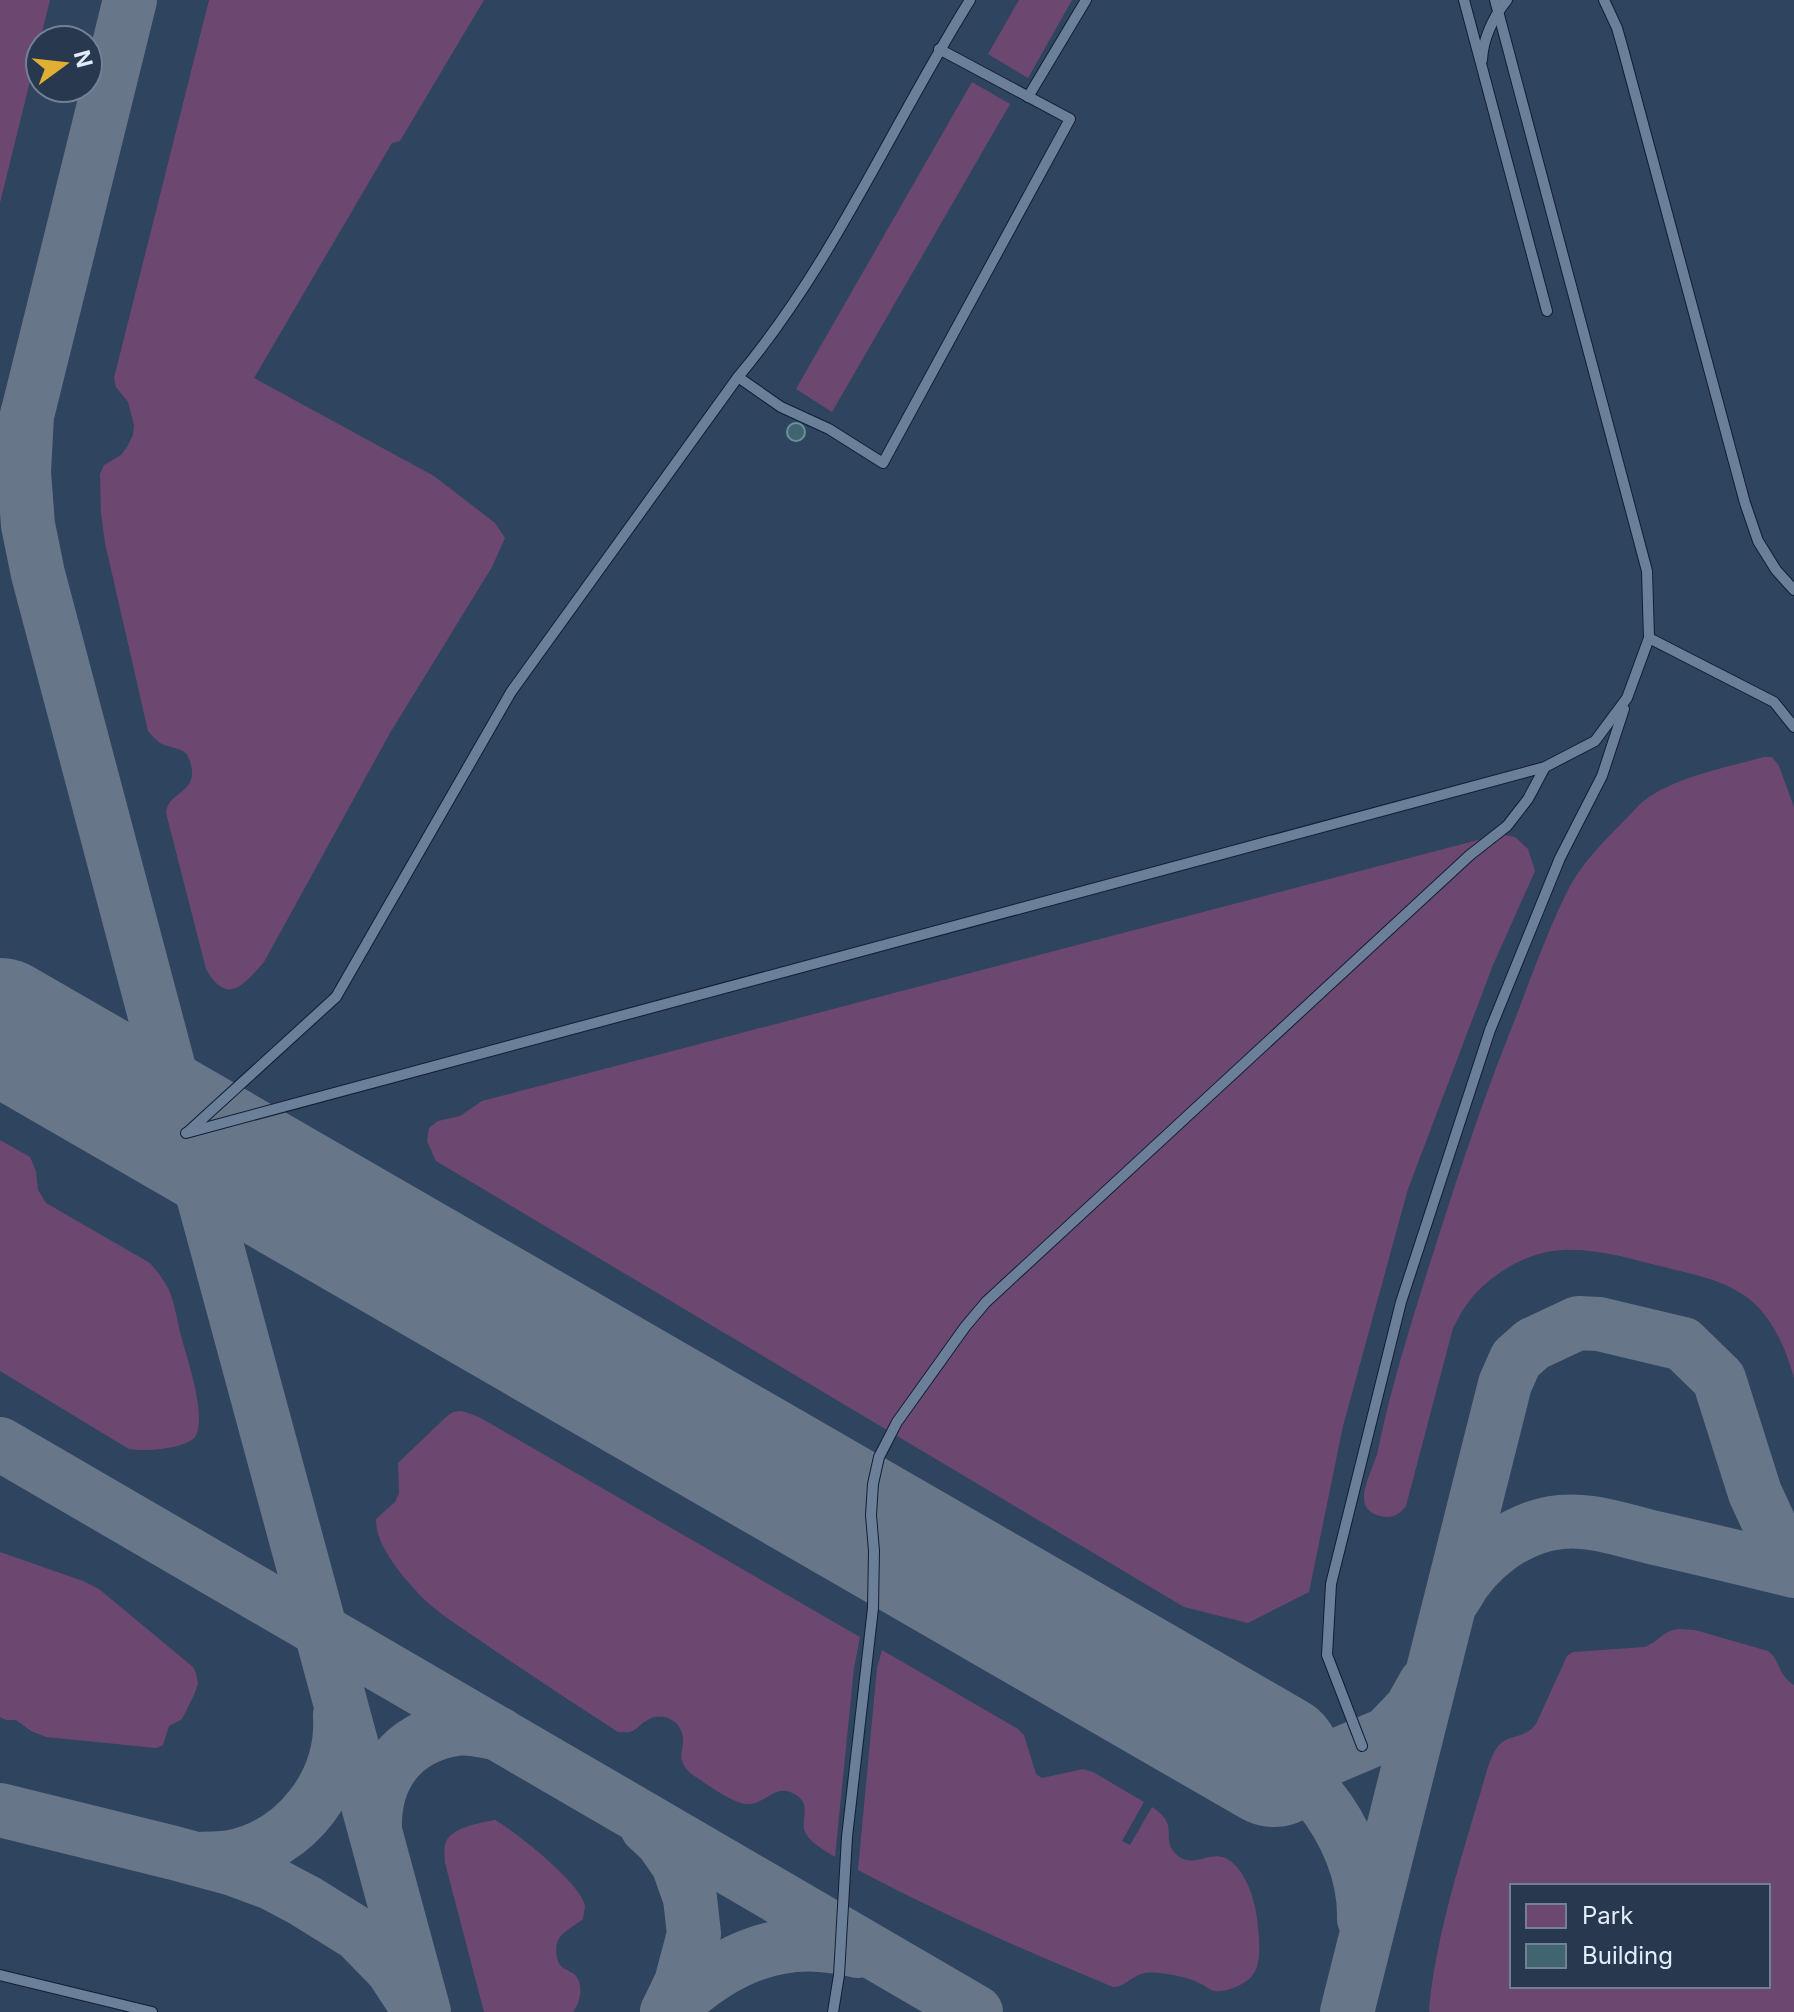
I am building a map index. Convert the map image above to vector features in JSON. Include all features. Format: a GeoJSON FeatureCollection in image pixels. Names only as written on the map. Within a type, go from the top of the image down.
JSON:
{"type":"FeatureCollection","features":[{"type":"Feature","properties":{"kind":"lane"},"geometry":{"type":"LineString","coordinates":[[970,0],[939,49],[840,230],[766,343],[738,377],[511,692],[336,997],[186,1133],[1545,767],[1595,741],[1627,698]]}},
{"type":"Feature","properties":{"kind":"lane"},"geometry":{"type":"LineString","coordinates":[[1028,97],[1086,0]]}},
{"type":"Feature","properties":{"kind":"lane"},"geometry":{"type":"LineString","coordinates":[[1464,0],[1547,311]]}},
{"type":"Feature","properties":{"kind":"lane"},"geometry":{"type":"LineString","coordinates":[[1482,67],[1483,49],[1496,6],[1507,0]]}},
{"type":"Feature","properties":{"kind":"lane"},"geometry":{"type":"LineString","coordinates":[[1604,0],[1623,49],[1745,503],[1758,541],[1776,570],[1794,590]]}},
{"type":"Feature","properties":{"kind":"lane"},"geometry":{"type":"LineString","coordinates":[[1362,1746],[1327,1655],[1331,1584],[1397,1317],[1490,1030],[1560,858],[1602,776],[1649,638],[1647,571],[1496,6]]}},
{"type":"Feature","properties":{"kind":"lane"},"geometry":{"type":"LineString","coordinates":[[738,377],[781,407],[829,429],[883,463],[1070,119],[939,49]]}},
{"type":"Feature","properties":{"kind":"lane"},"geometry":{"type":"LineString","coordinates":[[1649,638],[1774,702],[1794,727]]}},
{"type":"Feature","properties":{"kind":"lane"},"geometry":{"type":"LineString","coordinates":[[833,2012],[839,1975],[847,1837],[873,1608],[873,1484],[879,1457],[897,1422],[986,1302],[1470,855],[1507,826],[1528,799],[1545,767]]}},
{"type":"Feature","properties":{"kind":"lane"},"geometry":{"type":"LineString","coordinates":[[0,1975],[152,2012]]}},
{"type":"Feature","properties":{"kind":"shaded area"},"geometry":{"type":"Polygon","coordinates":[[[0,0],[1794,0],[1794,2012],[0,2012],[0,0]]]}},
{"type":"Feature","properties":{"kind":"green space"},"geometry":{"type":"Polygon","coordinates":[[[0,0],[50,0],[44,24],[24,24],[24,104],[0,203],[0,0]]]}},
{"type":"Feature","properties":{"kind":"green space"},"geometry":{"type":"Polygon","coordinates":[[[209,0],[484,0],[400,141],[392,143],[254,378],[434,476],[495,523],[505,538],[492,567],[390,733],[264,962],[242,985],[228,989],[221,987],[206,969],[166,813],[172,800],[190,782],[191,765],[184,752],[162,744],[148,731],[105,543],[100,474],[104,465],[121,455],[133,435],[134,425],[128,402],[116,387],[114,378],[209,0]]]}},
{"type":"Feature","properties":{"kind":"green space"},"geometry":{"type":"Polygon","coordinates":[[[1019,0],[1072,0],[1028,78],[988,54],[1019,0]]]}},
{"type":"Feature","properties":{"kind":"green space"},"geometry":{"type":"Polygon","coordinates":[[[972,82],[1010,104],[832,412],[796,389],[972,82]]]}},
{"type":"Feature","properties":{"kind":"green space"},"geometry":{"type":"Polygon","coordinates":[[[1772,757],[1779,766],[1794,807],[1794,1378],[1783,1347],[1768,1319],[1745,1295],[1734,1289],[1700,1276],[1601,1252],[1562,1250],[1534,1256],[1495,1276],[1463,1310],[1453,1328],[1406,1506],[1392,1517],[1371,1512],[1366,1507],[1364,1492],[1430,1263],[1490,1083],[1545,940],[1570,886],[1594,852],[1637,807],[1657,792],[1686,779],[1772,757]]]}},
{"type":"Feature","properties":{"kind":"green space"},"geometry":{"type":"Polygon","coordinates":[[[1501,834],[1515,837],[1528,849],[1535,871],[1493,965],[1408,1189],[1343,1426],[1309,1592],[1248,1623],[1184,1607],[436,1161],[427,1141],[429,1128],[438,1121],[460,1116],[482,1101],[1501,834]]]}},
{"type":"Feature","properties":{"kind":"green space"},"geometry":{"type":"Polygon","coordinates":[[[0,1140],[30,1157],[36,1171],[38,1190],[46,1203],[150,1263],[164,1281],[174,1306],[198,1404],[198,1429],[190,1441],[164,1449],[129,1449],[0,1371],[0,1140]]]}},
{"type":"Feature","properties":{"kind":"green space"},"geometry":{"type":"Polygon","coordinates":[[[462,1411],[479,1417],[860,1637],[854,1668],[835,1857],[806,1834],[804,1806],[798,1796],[779,1791],[750,1804],[728,1797],[685,1767],[681,1757],[682,1733],[672,1720],[651,1718],[632,1731],[618,1732],[447,1618],[426,1601],[402,1574],[386,1552],[376,1519],[395,1502],[399,1493],[398,1463],[446,1417],[462,1411]]]}},
{"type":"Feature","properties":{"kind":"green space"},"geometry":{"type":"Polygon","coordinates":[[[0,1552],[99,1589],[193,1667],[198,1684],[194,1695],[182,1719],[169,1726],[163,1745],[156,1748],[46,1737],[16,1720],[0,1717],[0,1552]]]}},
{"type":"Feature","properties":{"kind":"green space"},"geometry":{"type":"Polygon","coordinates":[[[1679,1629],[1695,1630],[1768,1651],[1794,1685],[1794,2012],[1430,2012],[1445,1918],[1495,1750],[1504,1741],[1527,1732],[1536,1724],[1567,1656],[1573,1652],[1645,1647],[1679,1629]]]}},
{"type":"Feature","properties":{"kind":"green space"},"geometry":{"type":"Polygon","coordinates":[[[882,1650],[1018,1729],[1024,1735],[1036,1774],[1042,1778],[1083,1769],[1144,1802],[1122,1841],[1130,1845],[1152,1807],[1166,1820],[1171,1847],[1182,1859],[1220,1856],[1236,1866],[1254,1901],[1257,1920],[1259,1957],[1256,1970],[1248,1980],[1220,1991],[1173,1975],[1145,1973],[1113,1987],[984,1932],[858,1870],[877,1668],[882,1650]]]}},
{"type":"Feature","properties":{"kind":"green space"},"geometry":{"type":"Polygon","coordinates":[[[495,1820],[531,1846],[581,1896],[585,1906],[583,1919],[563,1934],[556,1946],[560,1965],[574,1974],[580,1985],[578,2004],[573,2012],[484,2012],[444,1850],[454,1833],[467,1826],[495,1820]]]}},
{"type":"Feature","properties":{"kind":"building"},"geometry":{"type":"Polygon","coordinates":[[[792,423],[800,423],[805,432],[803,439],[792,441],[787,436],[787,428],[792,423]]]}},
{"type":"Feature","properties":{"kind":"taxiway"},"geometry":{"type":"LineString","coordinates":[[19,448],[130,0]]}},
{"type":"Feature","properties":{"kind":"taxiway"},"geometry":{"type":"LineString","coordinates":[[27,415],[24,472],[28,525],[38,574],[424,2012]]}},
{"type":"Feature","properties":{"kind":"taxiway"},"geometry":{"type":"LineString","coordinates":[[1347,2012],[1505,1384],[1516,1359],[1533,1344],[1578,1323],[1599,1324],[1683,1344],[1719,1379],[1755,1493],[1773,1532],[1794,1556]]}},
{"type":"Feature","properties":{"kind":"taxiway"},"geometry":{"type":"LineString","coordinates":[[0,1444],[976,2012]]}},
{"type":"Feature","properties":{"kind":"taxiway"},"geometry":{"type":"LineString","coordinates":[[1455,1597],[1474,1570],[1513,1537],[1561,1522],[1606,1526],[1794,1571]]}},
{"type":"Feature","properties":{"kind":"taxiway"},"geometry":{"type":"LineString","coordinates":[[1274,1760],[1302,1763],[1328,1759],[1387,1734],[1411,1709],[1425,1684]]}},
{"type":"Feature","properties":{"kind":"taxiway"},"geometry":{"type":"LineString","coordinates":[[199,1859],[231,1857],[255,1850],[296,1824],[325,1786],[334,1764],[340,1715]]}},
{"type":"Feature","properties":{"kind":"taxiway"},"geometry":{"type":"LineString","coordinates":[[375,1830],[379,1793],[394,1763],[406,1750],[437,1733],[456,1729],[499,1734]]}},
{"type":"Feature","properties":{"kind":"taxiway"},"geometry":{"type":"LineString","coordinates":[[1274,1760],[1314,1791],[1337,1823],[1357,1870],[1364,1919]]}},
{"type":"Feature","properties":{"kind":"taxiway"},"geometry":{"type":"LineString","coordinates":[[0,1810],[174,1853],[271,1883],[358,1934],[392,1969],[413,2001]]}},
{"type":"Feature","properties":{"kind":"taxiway"},"geometry":{"type":"LineString","coordinates":[[647,1827],[662,1841],[678,1864],[690,1898],[694,1934],[681,1983],[667,2012]]}},
{"type":"Feature","properties":{"kind":"taxiway"},"geometry":{"type":"LineString","coordinates":[[667,2012],[719,1971],[757,1953],[799,1945],[857,1951]]}},
{"type":"Feature","properties":{"kind":"runway"},"geometry":{"type":"LineString","coordinates":[[0,1025],[1274,1760]]}}]}
